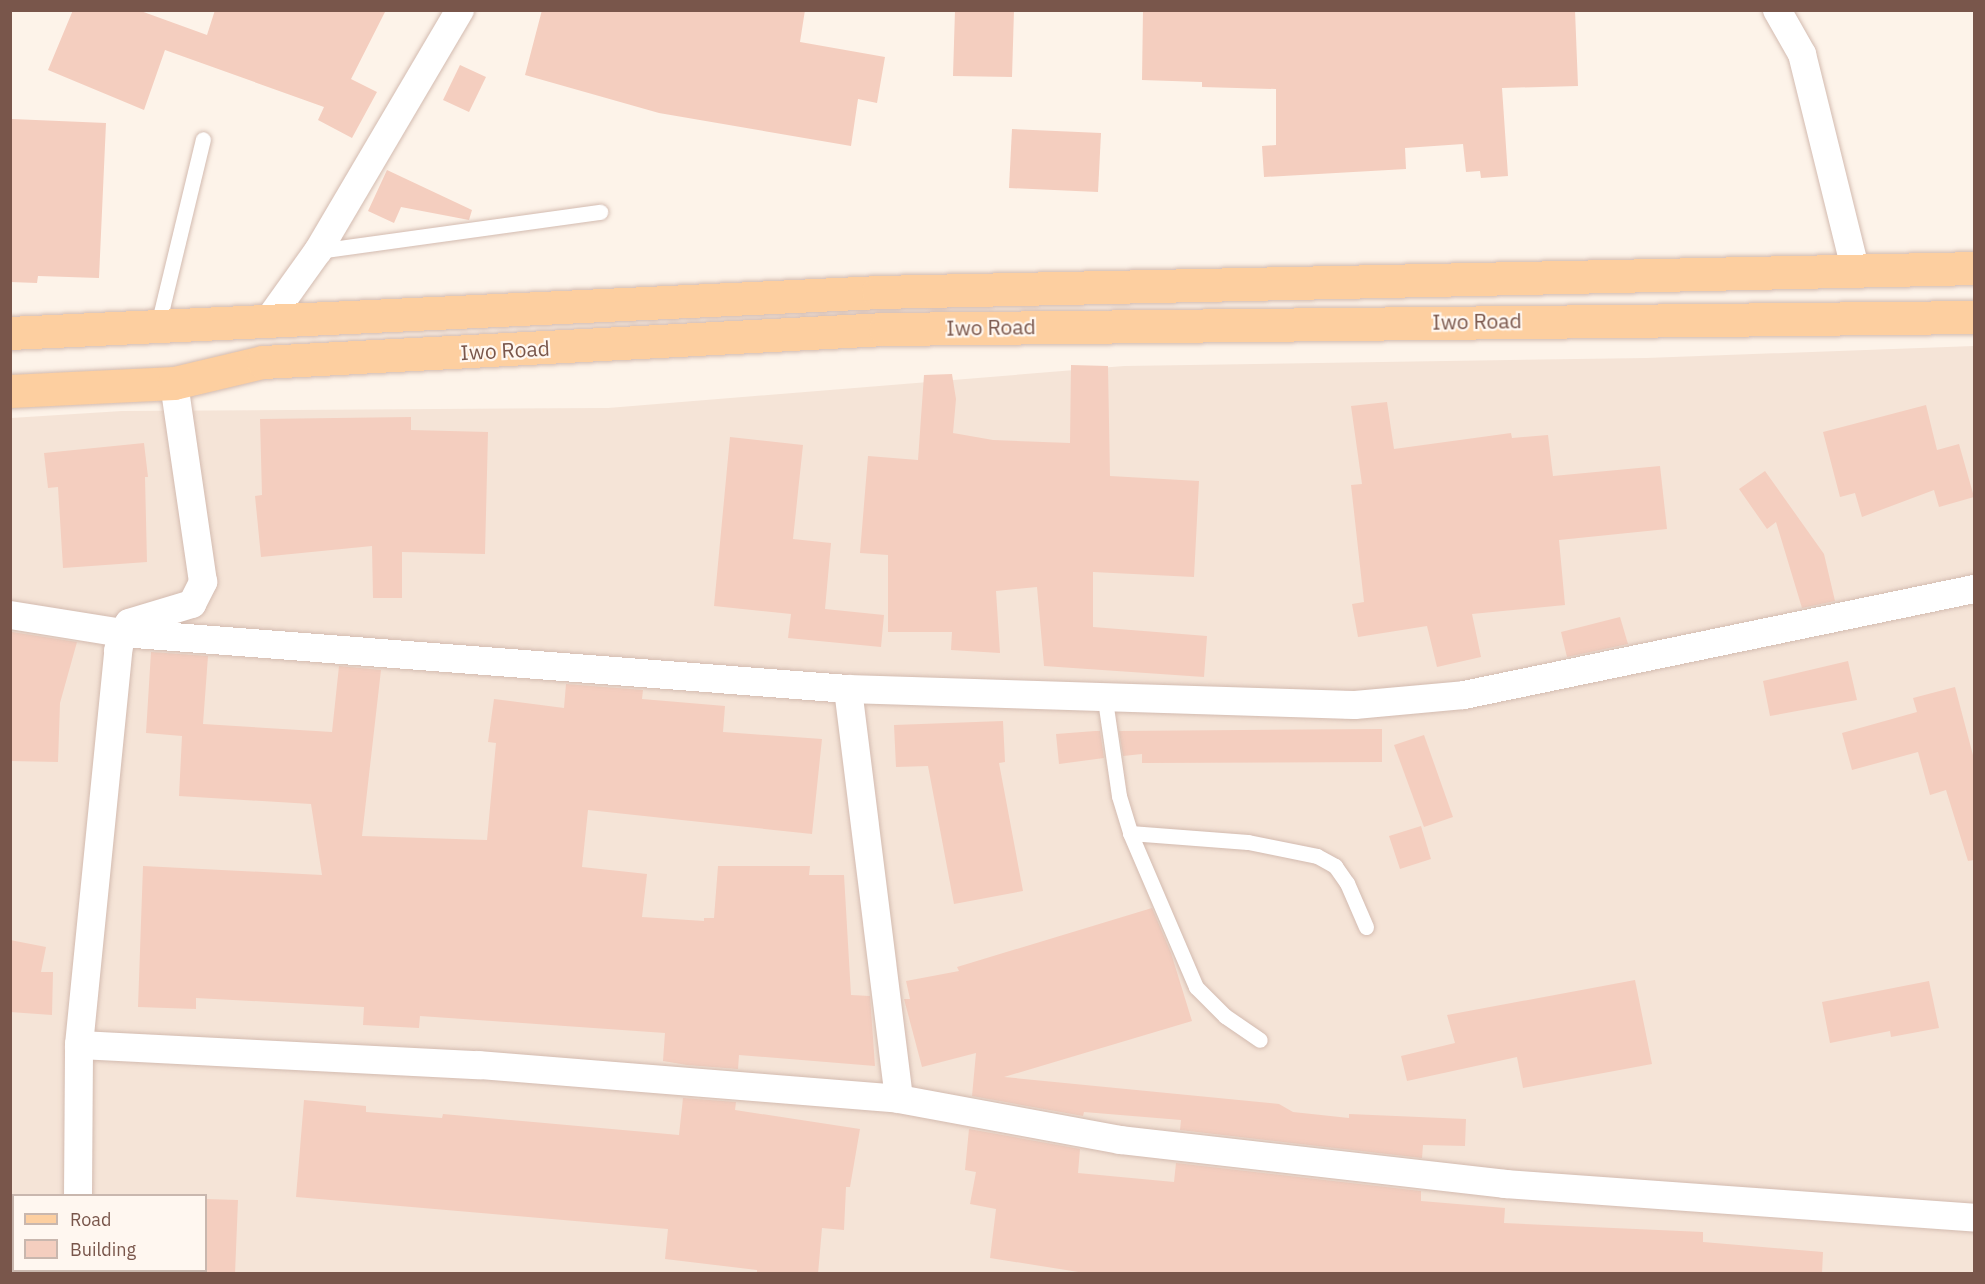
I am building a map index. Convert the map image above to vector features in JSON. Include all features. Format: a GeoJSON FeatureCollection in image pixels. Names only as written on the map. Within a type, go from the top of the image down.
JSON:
{"type":"FeatureCollection","features":[{"type":"Feature","properties":{"kind":"main road","name":"Iwo Road"},"geometry":{"type":"LineString","coordinates":[[10,333],[270,318],[878,292],[1855,268],[1974,268]]}},
{"type":"Feature","properties":{"kind":"main road"},"geometry":{"type":"LineString","coordinates":[[878,292],[885,328]]}},
{"type":"Feature","properties":{"kind":"main road","name":"Iwo Road"},"geometry":{"type":"LineString","coordinates":[[10,391],[174,383],[263,362],[885,328],[1974,317]]}},
{"type":"Feature","properties":{"kind":"street"},"geometry":{"type":"LineString","coordinates":[[270,318],[318,251],[460,10]]}},
{"type":"Feature","properties":{"kind":"street"},"geometry":{"type":"LineString","coordinates":[[1777,10],[1802,54],[1855,268]]}},
{"type":"Feature","properties":{"kind":"street"},"geometry":{"type":"LineString","coordinates":[[78,1194],[79,1046],[122,633],[129,623],[192,604],[203,582],[174,383]]}},
{"type":"Feature","properties":{"kind":"street"},"geometry":{"type":"LineString","coordinates":[[10,615],[122,633],[848,689],[1105,700],[1355,705],[1464,695],[1974,589]]}},
{"type":"Feature","properties":{"kind":"street"},"geometry":{"type":"LineString","coordinates":[[848,689],[899,1098]]}},
{"type":"Feature","properties":{"kind":"street"},"geometry":{"type":"LineString","coordinates":[[79,1046],[479,1065],[899,1098],[1120,1140],[1505,1184],[1974,1218]]}},
{"type":"Feature","properties":{"kind":"lane"},"geometry":{"type":"LineString","coordinates":[[158,325],[203,139]]}},
{"type":"Feature","properties":{"kind":"lane"},"geometry":{"type":"LineString","coordinates":[[318,251],[600,212]]}},
{"type":"Feature","properties":{"kind":"lane"},"geometry":{"type":"LineString","coordinates":[[1105,700],[1119,796],[1130,832],[1196,987],[1225,1016],[1260,1040]]}},
{"type":"Feature","properties":{"kind":"lane"},"geometry":{"type":"LineString","coordinates":[[1130,832],[1248,842],[1317,855],[1335,866],[1347,883],[1366,927]]}},
{"type":"Feature","properties":{"kind":"shaded area"},"geometry":{"type":"Polygon","coordinates":[[[1974,346],[1974,1273],[11,1274],[11,418],[122,411],[608,408],[1124,366],[1646,358],[1974,346]]]}},
{"type":"Feature","properties":{"kind":"building"},"geometry":{"type":"Polygon","coordinates":[[[73,10],[138,10],[207,35],[215,10],[386,10],[351,79],[377,92],[352,138],[318,120],[324,107],[165,50],[144,110],[48,70],[73,10]]]}},
{"type":"Feature","properties":{"kind":"building"},"geometry":{"type":"Polygon","coordinates":[[[542,10],[805,10],[800,42],[885,57],[877,103],[858,99],[851,146],[659,113],[525,75],[542,10]]]}},
{"type":"Feature","properties":{"kind":"building"},"geometry":{"type":"Polygon","coordinates":[[[955,10],[1014,10],[1012,77],[953,76],[955,10]]]}},
{"type":"Feature","properties":{"kind":"building"},"geometry":{"type":"Polygon","coordinates":[[[1143,10],[1575,10],[1578,86],[1502,88],[1508,176],[1481,178],[1480,171],[1466,172],[1463,144],[1405,148],[1406,169],[1264,177],[1262,146],[1276,145],[1276,89],[1202,87],[1202,82],[1142,80],[1143,10]]]}},
{"type":"Feature","properties":{"kind":"building"},"geometry":{"type":"Polygon","coordinates":[[[460,65],[486,77],[469,112],[443,100],[460,65]]]}},
{"type":"Feature","properties":{"kind":"building"},"geometry":{"type":"Polygon","coordinates":[[[12,119],[106,123],[99,278],[38,276],[37,283],[10,282],[12,119]]]}},
{"type":"Feature","properties":{"kind":"building"},"geometry":{"type":"Polygon","coordinates":[[[1012,129],[1101,133],[1098,192],[1009,188],[1012,129]]]}},
{"type":"Feature","properties":{"kind":"building"},"geometry":{"type":"Polygon","coordinates":[[[387,170],[472,210],[469,220],[401,207],[394,223],[368,211],[387,170]]]}},
{"type":"Feature","properties":{"kind":"building"},"geometry":{"type":"Polygon","coordinates":[[[1071,365],[1108,366],[1110,476],[1199,481],[1194,577],[1093,572],[1093,627],[1207,636],[1204,677],[1044,666],[1037,587],[996,591],[1000,653],[951,650],[952,632],[888,632],[888,555],[860,553],[868,456],[918,460],[924,375],[952,374],[956,399],[953,433],[993,440],[1070,443],[1071,365]]]}},
{"type":"Feature","properties":{"kind":"building"},"geometry":{"type":"Polygon","coordinates":[[[1387,402],[1394,449],[1511,433],[1512,438],[1548,435],[1553,476],[1660,466],[1667,529],[1559,540],[1565,605],[1472,614],[1481,657],[1437,667],[1427,626],[1358,637],[1352,604],[1364,602],[1351,485],[1362,484],[1351,406],[1387,402]]]}},
{"type":"Feature","properties":{"kind":"building"},"geometry":{"type":"Polygon","coordinates":[[[1926,405],[1937,450],[1959,444],[1974,497],[1939,507],[1934,490],[1862,517],[1855,493],[1840,497],[1823,432],[1926,405]]]}},
{"type":"Feature","properties":{"kind":"building"},"geometry":{"type":"Polygon","coordinates":[[[411,417],[411,430],[488,432],[485,554],[402,552],[402,598],[373,598],[372,546],[261,557],[255,496],[262,495],[260,419],[411,417]]]}},
{"type":"Feature","properties":{"kind":"building"},"geometry":{"type":"Polygon","coordinates":[[[730,437],[803,445],[793,539],[831,543],[825,609],[884,615],[881,647],[788,638],[791,614],[714,606],[730,437]]]}},
{"type":"Feature","properties":{"kind":"building"},"geometry":{"type":"Polygon","coordinates":[[[144,443],[148,477],[145,477],[147,562],[63,568],[58,487],[48,488],[44,453],[144,443]]]}},
{"type":"Feature","properties":{"kind":"building"},"geometry":{"type":"Polygon","coordinates":[[[1765,471],[1824,554],[1835,601],[1802,608],[1776,522],[1767,529],[1739,489],[1765,471]]]}},
{"type":"Feature","properties":{"kind":"building"},"geometry":{"type":"Polygon","coordinates":[[[1620,617],[1628,644],[1567,657],[1561,632],[1620,617]]]}},
{"type":"Feature","properties":{"kind":"building"},"geometry":{"type":"Polygon","coordinates":[[[12,632],[77,642],[60,703],[58,762],[10,761],[12,632]]]}},
{"type":"Feature","properties":{"kind":"building"},"geometry":{"type":"Polygon","coordinates":[[[151,652],[208,656],[203,724],[332,732],[339,666],[381,670],[362,836],[487,840],[496,743],[488,742],[494,699],[564,708],[566,684],[643,690],[642,699],[725,706],[723,732],[822,739],[812,834],[588,810],[582,867],[647,874],[642,917],[704,921],[704,918],[714,918],[718,866],[810,866],[809,875],[844,875],[851,995],[870,996],[875,1066],[739,1055],[738,1069],[687,1065],[663,1061],[665,1033],[420,1016],[419,1028],[363,1025],[364,1007],[196,998],[196,1009],[138,1007],[143,866],[322,875],[311,804],[179,796],[182,736],[146,733],[151,652]]]}},
{"type":"Feature","properties":{"kind":"building"},"geometry":{"type":"Polygon","coordinates":[[[1848,661],[1857,700],[1770,716],[1763,681],[1848,661]]]}},
{"type":"Feature","properties":{"kind":"building"},"geometry":{"type":"Polygon","coordinates":[[[1955,687],[1974,759],[1974,860],[1968,861],[1946,790],[1930,795],[1918,752],[1852,770],[1842,733],[1917,712],[1913,698],[1955,687]]]}},
{"type":"Feature","properties":{"kind":"building"},"geometry":{"type":"Polygon","coordinates":[[[1003,721],[1005,762],[999,763],[1023,891],[954,904],[928,766],[896,767],[894,725],[1003,721]]]}},
{"type":"Feature","properties":{"kind":"building"},"geometry":{"type":"Polygon","coordinates":[[[1382,729],[1382,762],[1142,763],[1142,754],[1123,756],[1119,731],[1382,729]]]}},
{"type":"Feature","properties":{"kind":"building"},"geometry":{"type":"Polygon","coordinates":[[[1100,731],[1104,758],[1059,764],[1056,734],[1100,731]]]}},
{"type":"Feature","properties":{"kind":"building"},"geometry":{"type":"Polygon","coordinates":[[[1424,735],[1453,817],[1424,827],[1394,745],[1424,735]]]}},
{"type":"Feature","properties":{"kind":"building"},"geometry":{"type":"Polygon","coordinates":[[[1421,826],[1431,859],[1400,869],[1389,836],[1421,826]]]}},
{"type":"Feature","properties":{"kind":"building"},"geometry":{"type":"Polygon","coordinates":[[[1152,908],[1171,953],[1192,1021],[1004,1077],[1279,1104],[1293,1112],[1349,1118],[1349,1114],[1466,1119],[1465,1146],[1423,1145],[1422,1158],[1180,1130],[1181,1120],[1084,1112],[1083,1116],[972,1096],[976,1053],[922,1067],[904,999],[910,999],[906,981],[959,971],[957,967],[1152,908]]]}},
{"type":"Feature","properties":{"kind":"building"},"geometry":{"type":"Polygon","coordinates":[[[10,940],[46,947],[41,972],[53,972],[52,1015],[10,1012],[10,940]]]}},
{"type":"Feature","properties":{"kind":"building"},"geometry":{"type":"Polygon","coordinates":[[[1635,980],[1652,1064],[1523,1088],[1517,1057],[1407,1081],[1401,1056],[1455,1043],[1447,1015],[1635,980]]]}},
{"type":"Feature","properties":{"kind":"building"},"geometry":{"type":"Polygon","coordinates":[[[1929,981],[1939,1028],[1891,1037],[1890,1031],[1830,1043],[1822,1002],[1929,981]]]}},
{"type":"Feature","properties":{"kind":"building"},"geometry":{"type":"Polygon","coordinates":[[[683,1098],[736,1102],[735,1110],[860,1129],[850,1187],[846,1187],[844,1230],[822,1228],[818,1274],[757,1274],[757,1270],[665,1259],[668,1229],[296,1197],[304,1100],[366,1106],[366,1112],[442,1118],[443,1114],[679,1135],[683,1098]]]}},
{"type":"Feature","properties":{"kind":"building"},"geometry":{"type":"Polygon","coordinates":[[[969,1129],[1080,1149],[1078,1173],[1174,1182],[1176,1163],[1421,1191],[1421,1201],[1505,1208],[1504,1223],[1703,1232],[1703,1242],[1823,1252],[1822,1274],[1091,1274],[990,1258],[996,1209],[970,1204],[976,1172],[965,1170],[969,1129]]]}},
{"type":"Feature","properties":{"kind":"building"},"geometry":{"type":"Polygon","coordinates":[[[207,1199],[238,1200],[235,1274],[206,1274],[207,1199]]]}}]}
